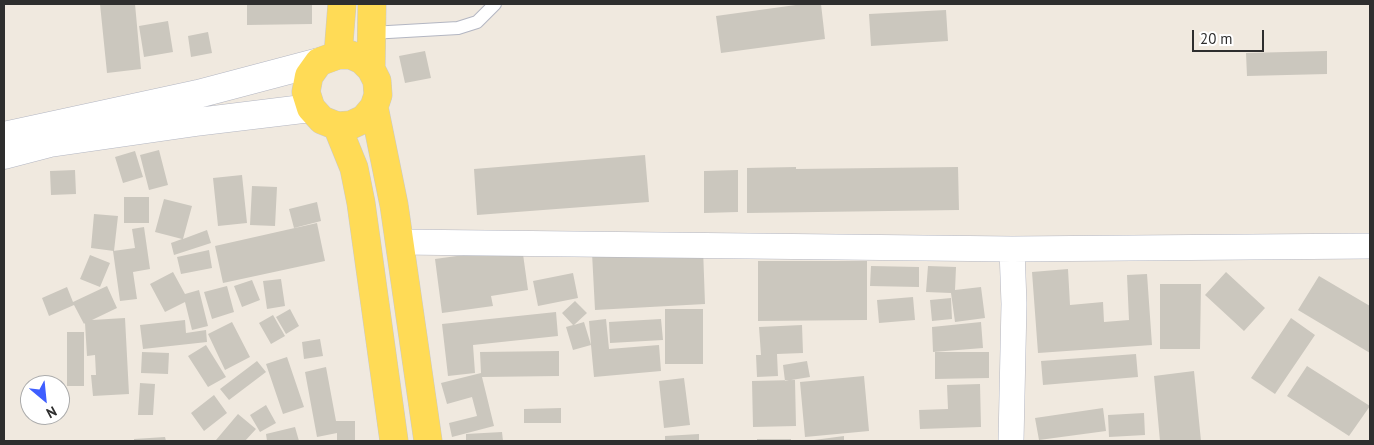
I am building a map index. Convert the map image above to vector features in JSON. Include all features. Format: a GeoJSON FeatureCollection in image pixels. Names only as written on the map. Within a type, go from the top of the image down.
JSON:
{"type":"FeatureCollection","features":[{"type":"Feature","properties":{"kind":"main road"},"geometry":{"type":"LineString","coordinates":[[4,136],[198,94],[329,58],[350,55],[362,60],[371,69],[378,88],[374,107],[364,119],[351,125],[337,126],[322,120],[311,108],[306,92],[309,76],[329,58],[342,4]]}},
{"type":"Feature","properties":{"kind":"main road"},"geometry":{"type":"LineString","coordinates":[[371,69],[372,4]]}},
{"type":"Feature","properties":{"kind":"main road"},"geometry":{"type":"LineString","coordinates":[[374,107],[394,205],[428,441]]}},
{"type":"Feature","properties":{"kind":"main road"},"geometry":{"type":"LineString","coordinates":[[4,155],[50,143],[311,108]]}},
{"type":"Feature","properties":{"kind":"main road"},"geometry":{"type":"LineString","coordinates":[[337,126],[354,168],[361,203],[394,441]]}},
{"type":"Feature","properties":{"kind":"street"},"geometry":{"type":"LineString","coordinates":[[399,242],[1012,249],[1370,246]]}},
{"type":"Feature","properties":{"kind":"street"},"geometry":{"type":"LineString","coordinates":[[1011,441],[1014,304],[1012,249]]}},
{"type":"Feature","properties":{"kind":"lane"},"geometry":{"type":"LineString","coordinates":[[371,33],[458,28],[477,22],[495,4]]}},
{"type":"Feature","properties":{"kind":"building"},"geometry":{"type":"Polygon","coordinates":[[[100,4],[135,4],[141,69],[107,73],[100,4]]]}},
{"type":"Feature","properties":{"kind":"building"},"geometry":{"type":"Polygon","coordinates":[[[247,4],[312,4],[312,24],[247,25],[247,4]]]}},
{"type":"Feature","properties":{"kind":"building"},"geometry":{"type":"Polygon","coordinates":[[[803,4],[821,4],[825,39],[721,53],[716,16],[803,4]]]}},
{"type":"Feature","properties":{"kind":"building"},"geometry":{"type":"Polygon","coordinates":[[[946,10],[948,41],[871,46],[869,14],[946,10]]]}},
{"type":"Feature","properties":{"kind":"building"},"geometry":{"type":"Polygon","coordinates":[[[168,21],[173,52],[144,57],[139,26],[168,21]]]}},
{"type":"Feature","properties":{"kind":"building"},"geometry":{"type":"Polygon","coordinates":[[[208,32],[212,53],[191,57],[188,36],[208,32]]]}},
{"type":"Feature","properties":{"kind":"building"},"geometry":{"type":"Polygon","coordinates":[[[425,51],[431,78],[405,83],[399,56],[425,51]]]}},
{"type":"Feature","properties":{"kind":"building"},"geometry":{"type":"Polygon","coordinates":[[[1327,51],[1327,74],[1247,76],[1246,53],[1327,51]]]}},
{"type":"Feature","properties":{"kind":"building"},"geometry":{"type":"Polygon","coordinates":[[[159,150],[168,185],[149,190],[140,155],[159,150]]]}},
{"type":"Feature","properties":{"kind":"building"},"geometry":{"type":"Polygon","coordinates":[[[135,151],[143,177],[123,183],[115,157],[135,151]]]}},
{"type":"Feature","properties":{"kind":"building"},"geometry":{"type":"Polygon","coordinates":[[[645,155],[649,202],[477,215],[474,169],[645,155]]]}},
{"type":"Feature","properties":{"kind":"building"},"geometry":{"type":"Polygon","coordinates":[[[796,167],[796,169],[958,167],[959,210],[747,213],[747,168],[796,167]]]}},
{"type":"Feature","properties":{"kind":"building"},"geometry":{"type":"Polygon","coordinates":[[[75,170],[76,194],[51,195],[50,171],[75,170]]]}},
{"type":"Feature","properties":{"kind":"building"},"geometry":{"type":"Polygon","coordinates":[[[738,170],[738,212],[704,213],[704,171],[738,170]]]}},
{"type":"Feature","properties":{"kind":"building"},"geometry":{"type":"Polygon","coordinates":[[[242,175],[247,223],[218,226],[213,178],[242,175]]]}},
{"type":"Feature","properties":{"kind":"building"},"geometry":{"type":"Polygon","coordinates":[[[252,186],[277,187],[275,226],[250,225],[252,186]]]}},
{"type":"Feature","properties":{"kind":"building"},"geometry":{"type":"Polygon","coordinates":[[[124,197],[149,197],[149,223],[124,223],[124,197]]]}},
{"type":"Feature","properties":{"kind":"building"},"geometry":{"type":"Polygon","coordinates":[[[164,199],[192,206],[183,239],[207,230],[211,243],[174,255],[171,243],[182,239],[155,232],[164,199]]]}},
{"type":"Feature","properties":{"kind":"building"},"geometry":{"type":"Polygon","coordinates":[[[317,202],[321,221],[294,228],[289,209],[317,202]]]}},
{"type":"Feature","properties":{"kind":"building"},"geometry":{"type":"Polygon","coordinates":[[[94,214],[118,216],[114,251],[91,248],[94,214]]]}},
{"type":"Feature","properties":{"kind":"building"},"geometry":{"type":"Polygon","coordinates":[[[317,223],[325,261],[223,283],[215,246],[317,223]]]}},
{"type":"Feature","properties":{"kind":"building"},"geometry":{"type":"Polygon","coordinates":[[[144,227],[150,269],[133,272],[137,299],[120,301],[113,251],[135,248],[132,229],[144,227]]]}},
{"type":"Feature","properties":{"kind":"building"},"geometry":{"type":"Polygon","coordinates":[[[522,247],[528,290],[491,296],[493,306],[442,313],[435,259],[522,247]]]}},
{"type":"Feature","properties":{"kind":"building"},"geometry":{"type":"Polygon","coordinates":[[[703,248],[705,304],[595,310],[592,253],[703,248]]]}},
{"type":"Feature","properties":{"kind":"building"},"geometry":{"type":"Polygon","coordinates":[[[209,250],[212,268],[181,274],[177,257],[209,250]]]}},
{"type":"Feature","properties":{"kind":"building"},"geometry":{"type":"Polygon","coordinates":[[[90,255],[110,263],[100,287],[80,279],[90,255]]]}},
{"type":"Feature","properties":{"kind":"building"},"geometry":{"type":"Polygon","coordinates":[[[758,261],[867,261],[867,320],[758,321],[758,261]]]}},
{"type":"Feature","properties":{"kind":"building"},"geometry":{"type":"Polygon","coordinates":[[[871,266],[919,267],[919,287],[870,286],[871,266]]]}},
{"type":"Feature","properties":{"kind":"building"},"geometry":{"type":"Polygon","coordinates":[[[928,266],[956,267],[955,290],[981,287],[985,318],[955,322],[951,293],[926,292],[928,266]]]}},
{"type":"Feature","properties":{"kind":"building"},"geometry":{"type":"Polygon","coordinates":[[[1068,269],[1070,305],[1103,302],[1104,322],[1129,320],[1127,275],[1147,274],[1152,345],[1038,353],[1032,272],[1068,269]]]}},
{"type":"Feature","properties":{"kind":"building"},"geometry":{"type":"Polygon","coordinates":[[[173,272],[185,294],[199,290],[208,326],[192,330],[185,302],[165,312],[150,284],[173,272]]]}},
{"type":"Feature","properties":{"kind":"building"},"geometry":{"type":"Polygon","coordinates":[[[1226,272],[1265,308],[1244,331],[1205,295],[1226,272]]]}},
{"type":"Feature","properties":{"kind":"building"},"geometry":{"type":"Polygon","coordinates":[[[573,273],[578,298],[538,306],[533,281],[573,273]]]}},
{"type":"Feature","properties":{"kind":"building"},"geometry":{"type":"Polygon","coordinates":[[[1319,276],[1370,306],[1370,353],[1298,310],[1319,276]]]}},
{"type":"Feature","properties":{"kind":"building"},"geometry":{"type":"Polygon","coordinates":[[[281,279],[285,306],[267,309],[263,281],[281,279]]]}},
{"type":"Feature","properties":{"kind":"building"},"geometry":{"type":"Polygon","coordinates":[[[252,280],[260,300],[242,307],[234,286],[252,280]]]}},
{"type":"Feature","properties":{"kind":"building"},"geometry":{"type":"Polygon","coordinates":[[[1160,284],[1201,284],[1200,349],[1160,349],[1160,284]]]}},
{"type":"Feature","properties":{"kind":"building"},"geometry":{"type":"Polygon","coordinates":[[[107,286],[117,308],[92,320],[125,318],[129,394],[93,396],[91,375],[96,375],[95,355],[87,356],[85,323],[74,305],[49,316],[42,298],[67,287],[73,302],[107,286]]]}},
{"type":"Feature","properties":{"kind":"building"},"geometry":{"type":"Polygon","coordinates":[[[227,286],[234,312],[212,319],[204,292],[227,286]]]}},
{"type":"Feature","properties":{"kind":"building"},"geometry":{"type":"Polygon","coordinates":[[[913,297],[915,320],[879,323],[877,300],[913,297]]]}},
{"type":"Feature","properties":{"kind":"building"},"geometry":{"type":"Polygon","coordinates":[[[951,298],[952,319],[932,321],[930,300],[951,298]]]}},
{"type":"Feature","properties":{"kind":"building"},"geometry":{"type":"Polygon","coordinates":[[[575,301],[587,313],[574,325],[584,322],[591,345],[573,350],[566,327],[573,325],[562,313],[575,301]]]}},
{"type":"Feature","properties":{"kind":"building"},"geometry":{"type":"Polygon","coordinates":[[[290,309],[299,326],[286,334],[276,317],[290,309]]]}},
{"type":"Feature","properties":{"kind":"building"},"geometry":{"type":"Polygon","coordinates":[[[665,309],[703,309],[703,364],[665,364],[665,309]]]}},
{"type":"Feature","properties":{"kind":"building"},"geometry":{"type":"Polygon","coordinates":[[[556,312],[558,336],[473,345],[475,373],[448,376],[442,324],[556,312]]]}},
{"type":"Feature","properties":{"kind":"building"},"geometry":{"type":"Polygon","coordinates":[[[273,315],[285,336],[271,344],[259,323],[273,315]]]}},
{"type":"Feature","properties":{"kind":"building"},"geometry":{"type":"Polygon","coordinates":[[[1291,318],[1315,335],[1275,394],[1251,378],[1291,318]]]}},
{"type":"Feature","properties":{"kind":"building"},"geometry":{"type":"Polygon","coordinates":[[[606,319],[609,349],[659,345],[661,371],[594,377],[589,321],[606,319]]]}},
{"type":"Feature","properties":{"kind":"building"},"geometry":{"type":"Polygon","coordinates":[[[661,319],[663,340],[610,343],[609,322],[661,319]]]}},
{"type":"Feature","properties":{"kind":"building"},"geometry":{"type":"Polygon","coordinates":[[[185,320],[186,333],[206,330],[207,342],[143,349],[140,325],[185,320]]]}},
{"type":"Feature","properties":{"kind":"building"},"geometry":{"type":"Polygon","coordinates":[[[232,322],[250,357],[225,370],[208,334],[232,322]]]}},
{"type":"Feature","properties":{"kind":"building"},"geometry":{"type":"Polygon","coordinates":[[[981,322],[983,348],[933,352],[932,327],[981,322]]]}},
{"type":"Feature","properties":{"kind":"building"},"geometry":{"type":"Polygon","coordinates":[[[802,325],[803,353],[777,354],[778,376],[757,377],[756,355],[761,355],[759,327],[802,325]]]}},
{"type":"Feature","properties":{"kind":"building"},"geometry":{"type":"Polygon","coordinates":[[[67,332],[84,332],[84,386],[70,386],[70,375],[67,375],[67,332]]]}},
{"type":"Feature","properties":{"kind":"building"},"geometry":{"type":"Polygon","coordinates":[[[320,339],[323,356],[304,359],[302,342],[320,339]]]}},
{"type":"Feature","properties":{"kind":"building"},"geometry":{"type":"Polygon","coordinates":[[[206,345],[226,377],[208,387],[188,356],[206,345]]]}},
{"type":"Feature","properties":{"kind":"building"},"geometry":{"type":"Polygon","coordinates":[[[559,351],[559,376],[482,377],[494,426],[452,437],[449,423],[477,416],[472,397],[447,404],[441,383],[481,373],[480,352],[559,351]]]}},
{"type":"Feature","properties":{"kind":"building"},"geometry":{"type":"Polygon","coordinates":[[[142,352],[169,353],[168,374],[141,373],[142,352]]]}},
{"type":"Feature","properties":{"kind":"building"},"geometry":{"type":"Polygon","coordinates":[[[935,352],[989,352],[989,378],[935,379],[935,352]]]}},
{"type":"Feature","properties":{"kind":"building"},"geometry":{"type":"Polygon","coordinates":[[[1136,354],[1138,377],[1043,385],[1041,361],[1136,354]]]}},
{"type":"Feature","properties":{"kind":"building"},"geometry":{"type":"Polygon","coordinates":[[[287,357],[304,407],[283,414],[266,364],[287,357]]]}},
{"type":"Feature","properties":{"kind":"building"},"geometry":{"type":"Polygon","coordinates":[[[257,361],[266,372],[229,400],[220,389],[257,361]]]}},
{"type":"Feature","properties":{"kind":"building"},"geometry":{"type":"Polygon","coordinates":[[[807,361],[810,377],[785,381],[783,365],[807,361]]]}},
{"type":"Feature","properties":{"kind":"building"},"geometry":{"type":"Polygon","coordinates":[[[1307,366],[1370,406],[1349,436],[1287,396],[1307,366]]]}},
{"type":"Feature","properties":{"kind":"building"},"geometry":{"type":"Polygon","coordinates":[[[326,367],[336,421],[355,421],[355,441],[337,441],[337,433],[317,437],[305,372],[326,367]]]}},
{"type":"Feature","properties":{"kind":"building"},"geometry":{"type":"Polygon","coordinates":[[[1194,371],[1201,441],[1160,441],[1154,376],[1194,371]]]}},
{"type":"Feature","properties":{"kind":"building"},"geometry":{"type":"Polygon","coordinates":[[[864,376],[869,431],[805,437],[800,382],[864,376]]]}},
{"type":"Feature","properties":{"kind":"building"},"geometry":{"type":"Polygon","coordinates":[[[684,378],[690,425],[664,428],[659,381],[684,378]]]}},
{"type":"Feature","properties":{"kind":"building"},"geometry":{"type":"Polygon","coordinates":[[[795,380],[796,426],[753,427],[752,381],[795,380]]]}},
{"type":"Feature","properties":{"kind":"building"},"geometry":{"type":"Polygon","coordinates":[[[140,383],[155,384],[153,415],[138,415],[140,383]]]}},
{"type":"Feature","properties":{"kind":"building"},"geometry":{"type":"Polygon","coordinates":[[[980,384],[981,427],[920,429],[919,410],[948,409],[947,385],[980,384]]]}},
{"type":"Feature","properties":{"kind":"building"},"geometry":{"type":"Polygon","coordinates":[[[214,395],[227,413],[204,431],[191,413],[214,395]]]}},
{"type":"Feature","properties":{"kind":"building"},"geometry":{"type":"Polygon","coordinates":[[[266,405],[276,423],[260,432],[250,415],[266,405]]]}},
{"type":"Feature","properties":{"kind":"building"},"geometry":{"type":"Polygon","coordinates":[[[561,408],[561,423],[524,423],[524,409],[561,408]]]}},
{"type":"Feature","properties":{"kind":"building"},"geometry":{"type":"Polygon","coordinates":[[[1103,408],[1106,431],[1039,440],[1035,418],[1103,408]]]}},
{"type":"Feature","properties":{"kind":"building"},"geometry":{"type":"Polygon","coordinates":[[[1144,413],[1145,435],[1109,437],[1108,415],[1144,413]]]}},
{"type":"Feature","properties":{"kind":"building"},"geometry":{"type":"Polygon","coordinates":[[[238,414],[256,429],[245,441],[216,440],[238,414]]]}},
{"type":"Feature","properties":{"kind":"building"},"geometry":{"type":"Polygon","coordinates":[[[295,427],[299,441],[267,441],[266,434],[295,427]]]}},
{"type":"Feature","properties":{"kind":"building"},"geometry":{"type":"Polygon","coordinates":[[[502,432],[503,441],[466,441],[466,434],[502,432]]]}},
{"type":"Feature","properties":{"kind":"building"},"geometry":{"type":"Polygon","coordinates":[[[699,434],[699,441],[665,441],[665,436],[699,434]]]}},
{"type":"Feature","properties":{"kind":"building"},"geometry":{"type":"Polygon","coordinates":[[[844,436],[844,441],[814,441],[814,440],[844,436]]]}},
{"type":"Feature","properties":{"kind":"building"},"geometry":{"type":"Polygon","coordinates":[[[165,437],[166,441],[134,441],[134,439],[165,437]]]}},
{"type":"Feature","properties":{"kind":"building"},"geometry":{"type":"Polygon","coordinates":[[[757,439],[791,439],[791,441],[757,441],[757,439]]]}}]}
